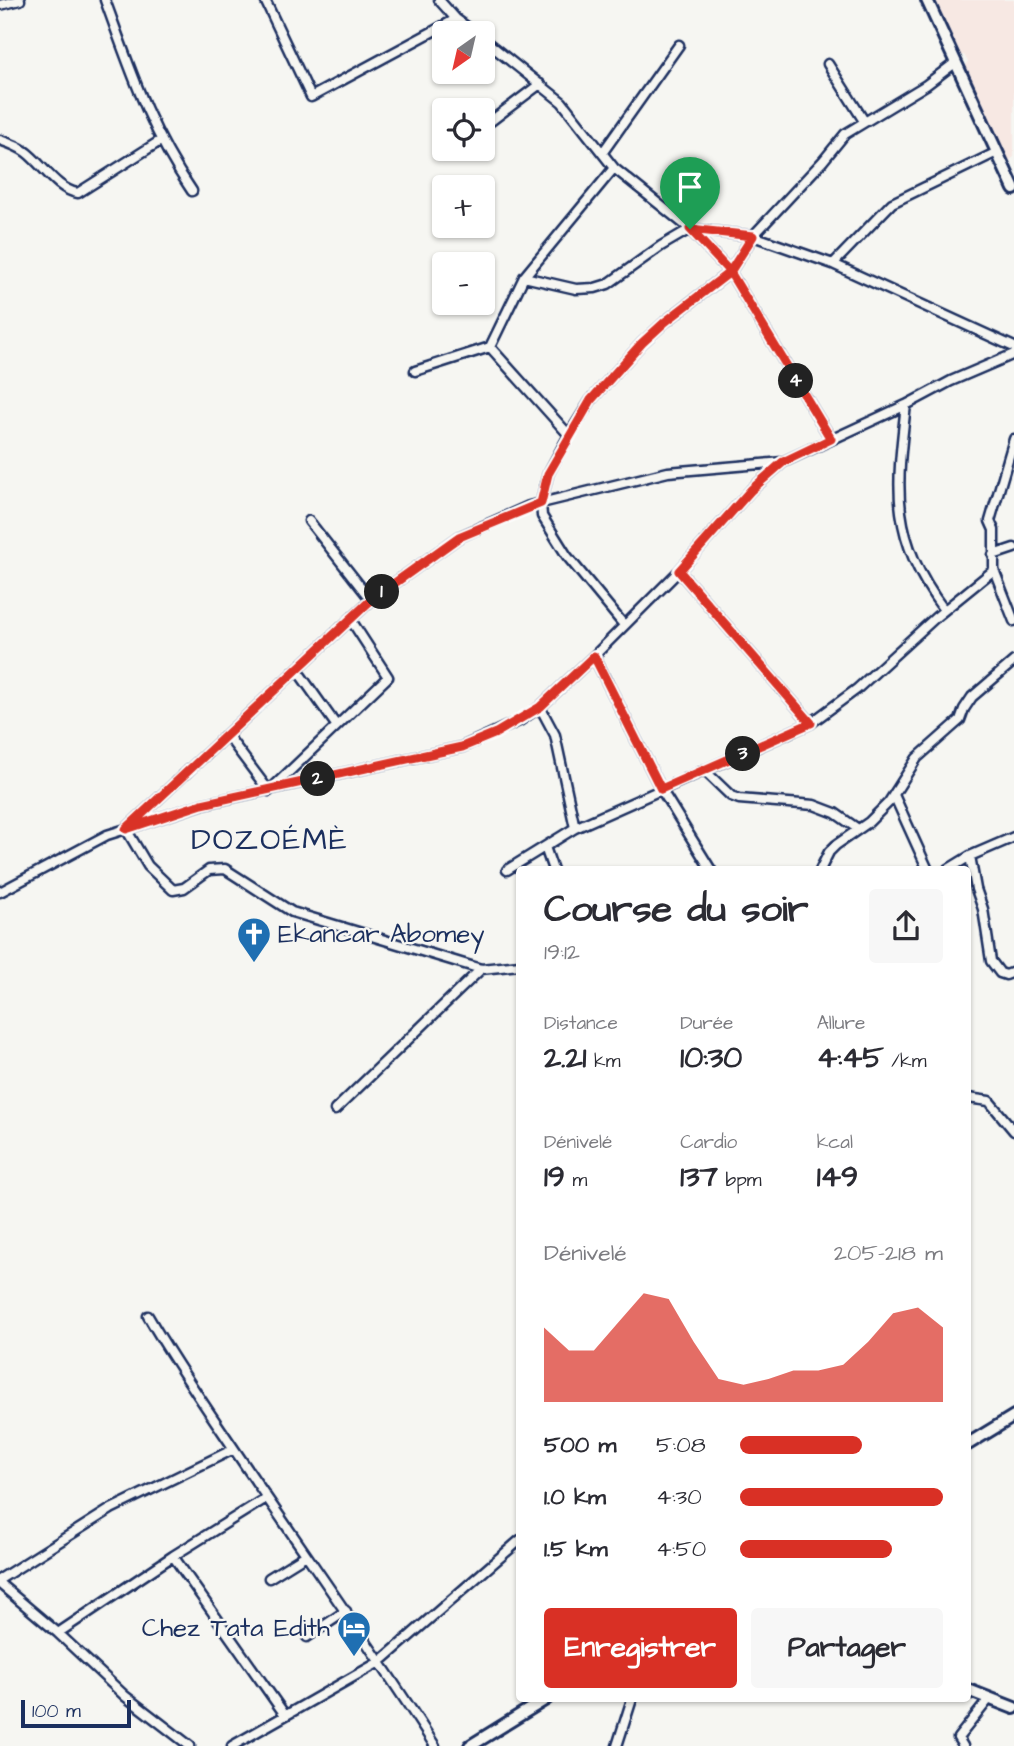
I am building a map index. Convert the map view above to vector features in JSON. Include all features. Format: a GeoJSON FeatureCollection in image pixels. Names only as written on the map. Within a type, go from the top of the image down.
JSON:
{"type":"FeatureCollection","features":[{"type":"Feature","properties":{"kind":"street"},"geometry":{"type":"LineString","coordinates":[[0,5],[20,0]]}},
{"type":"Feature","properties":{"kind":"street"},"geometry":{"type":"LineString","coordinates":[[105,0],[140,98],[160,141],[192,191]]}},
{"type":"Feature","properties":{"kind":"street"},"geometry":{"type":"LineString","coordinates":[[265,0],[311,97],[456,19]]}},
{"type":"Feature","properties":{"kind":"street"},"geometry":{"type":"LineString","coordinates":[[439,0],[459,21]]}},
{"type":"Feature","properties":{"kind":"street"},"geometry":{"type":"LineString","coordinates":[[927,0],[997,152],[1009,166],[1014,189]]}},
{"type":"Feature","properties":{"kind":"street"},"geometry":{"type":"LineString","coordinates":[[603,152],[679,45]]}},
{"type":"Feature","properties":{"kind":"street"},"geometry":{"type":"LineString","coordinates":[[495,48],[562,102],[614,168],[690,229],[730,272],[831,439]]}},
{"type":"Feature","properties":{"kind":"street"},"geometry":{"type":"LineString","coordinates":[[624,625],[566,556],[542,516],[541,503],[548,474],[569,435],[591,400],[642,343],[730,272],[753,236],[845,134],[926,85],[955,63]]}},
{"type":"Feature","properties":{"kind":"street"},"geometry":{"type":"LineString","coordinates":[[828,64],[864,121]]}},
{"type":"Feature","properties":{"kind":"street"},"geometry":{"type":"LineString","coordinates":[[495,118],[540,83]]}},
{"type":"Feature","properties":{"kind":"street"},"geometry":{"type":"LineString","coordinates":[[0,140],[26,152],[71,192],[78,193],[160,141]]}},
{"type":"Feature","properties":{"kind":"street"},"geometry":{"type":"LineString","coordinates":[[833,264],[892,203],[997,152]]}},
{"type":"Feature","properties":{"kind":"street"},"geometry":{"type":"LineString","coordinates":[[415,371],[490,347],[524,278],[614,168]]}},
{"type":"Feature","properties":{"kind":"street"},"geometry":{"type":"LineString","coordinates":[[524,278],[576,289],[595,288],[608,284],[690,229],[753,236],[833,264],[1014,347]]}},
{"type":"Feature","properties":{"kind":"street"},"geometry":{"type":"LineString","coordinates":[[490,347],[569,435]]}},
{"type":"Feature","properties":{"kind":"street"},"geometry":{"type":"LineString","coordinates":[[0,892],[107,835],[202,804],[462,747],[496,733],[540,707],[679,571],[751,490],[783,462],[951,381],[1014,354]]}},
{"type":"Feature","properties":{"kind":"street"},"geometry":{"type":"LineString","coordinates":[[906,405],[899,465],[901,520],[920,576],[943,610]]}},
{"type":"Feature","properties":{"kind":"street"},"geometry":{"type":"LineString","coordinates":[[1014,439],[990,521],[993,530],[994,570],[1014,621]]}},
{"type":"Feature","properties":{"kind":"street"},"geometry":{"type":"LineString","coordinates":[[126,829],[371,600],[459,537],[541,503],[668,472],[783,462]]}},
{"type":"Feature","properties":{"kind":"street"},"geometry":{"type":"LineString","coordinates":[[309,521],[371,600]]}},
{"type":"Feature","properties":{"kind":"street"},"geometry":{"type":"LineString","coordinates":[[993,555],[1014,548]]}},
{"type":"Feature","properties":{"kind":"street"},"geometry":{"type":"LineString","coordinates":[[507,870],[575,828],[811,723],[857,689],[943,610],[994,570]]}},
{"type":"Feature","properties":{"kind":"street"},"geometry":{"type":"LineString","coordinates":[[679,571],[811,723]]}},
{"type":"Feature","properties":{"kind":"street"},"geometry":{"type":"LineString","coordinates":[[269,790],[388,677],[351,620]]}},
{"type":"Feature","properties":{"kind":"street"},"geometry":{"type":"LineString","coordinates":[[594,656],[661,789],[709,866]]}},
{"type":"Feature","properties":{"kind":"street"},"geometry":{"type":"LineString","coordinates":[[822,866],[829,852],[880,811],[894,795],[917,758],[960,720],[972,697],[1014,661]]}},
{"type":"Feature","properties":{"kind":"street"},"geometry":{"type":"LineString","coordinates":[[297,670],[336,725]]}},
{"type":"Feature","properties":{"kind":"street"},"geometry":{"type":"LineString","coordinates":[[540,707],[555,735],[575,828]]}},
{"type":"Feature","properties":{"kind":"street"},"geometry":{"type":"LineString","coordinates":[[227,735],[269,790]]}},
{"type":"Feature","properties":{"kind":"street"},"geometry":{"type":"LineString","coordinates":[[704,770],[731,796],[739,799],[814,805],[835,813],[858,830]]}},
{"type":"Feature","properties":{"kind":"street"},"geometry":{"type":"LineString","coordinates":[[894,795],[927,866]]}},
{"type":"Feature","properties":{"kind":"street"},"geometry":{"type":"LineString","coordinates":[[126,829],[148,866],[173,890],[184,888],[209,870],[225,869],[292,912],[481,969],[516,965]]}},
{"type":"Feature","properties":{"kind":"street"},"geometry":{"type":"LineString","coordinates":[[954,866],[1014,837]]}},
{"type":"Feature","properties":{"kind":"street"},"geometry":{"type":"LineString","coordinates":[[545,847],[552,866]]}},
{"type":"Feature","properties":{"kind":"street"},"geometry":{"type":"LineString","coordinates":[[970,856],[983,909],[991,961],[1000,973],[1006,975],[1014,972]]}},
{"type":"Feature","properties":{"kind":"street"},"geometry":{"type":"LineString","coordinates":[[335,1110],[481,969]]}},
{"type":"Feature","properties":{"kind":"street"},"geometry":{"type":"LineString","coordinates":[[971,1098],[989,1101],[1014,1131]]}},
{"type":"Feature","properties":{"kind":"street"},"geometry":{"type":"LineString","coordinates":[[148,1316],[172,1357],[266,1498],[381,1661],[435,1746]]}},
{"type":"Feature","properties":{"kind":"street"},"geometry":{"type":"LineString","coordinates":[[971,1442],[1014,1416]]}},
{"type":"Feature","properties":{"kind":"street"},"geometry":{"type":"LineString","coordinates":[[190,1746],[125,1696],[0,1582],[111,1509],[234,1449]]}},
{"type":"Feature","properties":{"kind":"street"},"geometry":{"type":"LineString","coordinates":[[58,1633],[266,1498]]}},
{"type":"Feature","properties":{"kind":"street"},"geometry":{"type":"LineString","coordinates":[[232,1746],[381,1661],[516,1543]]}},
{"type":"Feature","properties":{"kind":"street"},"geometry":{"type":"LineString","coordinates":[[269,1578],[306,1555]]}},
{"type":"Feature","properties":{"kind":"street"},"geometry":{"type":"LineString","coordinates":[[173,1556],[285,1715]]}},
{"type":"Feature","properties":{"kind":"street"},"geometry":{"type":"LineString","coordinates":[[307,1637],[346,1611]]}},
{"type":"Feature","properties":{"kind":"street"},"geometry":{"type":"LineString","coordinates":[[971,1691],[1014,1708]]}},
{"type":"Feature","properties":{"kind":"street"},"geometry":{"type":"LineString","coordinates":[[963,1746],[958,1738],[989,1699]]}},
{"type":"Feature","properties":{"kind":"street"},"geometry":{"type":"LineString","coordinates":[[470,1746],[541,1702]]}},
{"type":"Feature","properties":{"kind":"street"},"geometry":{"type":"LineString","coordinates":[[617,1746],[631,1702]]}},
{"type":"Feature","properties":{"kind":"shaded area"},"geometry":{"type":"Polygon","coordinates":[[[931,0],[1014,0],[1014,157],[1007,162],[965,68],[968,62],[964,55],[957,56],[931,0]]]}},
{"type":"Feature","properties":{"kind":"place","name":"Ekancar Abomey"},"geometry":{"type":"Point","coordinates":[254,964]}},
{"type":"Feature","properties":{"kind":"place","name":"Chez Tata Edith"},"geometry":{"type":"Point","coordinates":[354,1658]}},
{"type":"Feature","properties":{"kind":"district","name":"DOZOÉMÈ"},"geometry":{"type":"Point","coordinates":[270,840]}},
{"type":"Feature","properties":{"kind":"route"},"geometry":{"type":"LineString","coordinates":[[690,229],[730,272],[642,343],[591,400],[548,474],[541,503],[459,537],[371,600],[126,829],[202,804],[462,747],[496,733],[540,707],[594,656],[661,789],[811,723],[679,571],[751,490],[783,462],[831,439],[730,272],[753,236],[690,229]]}}]}
